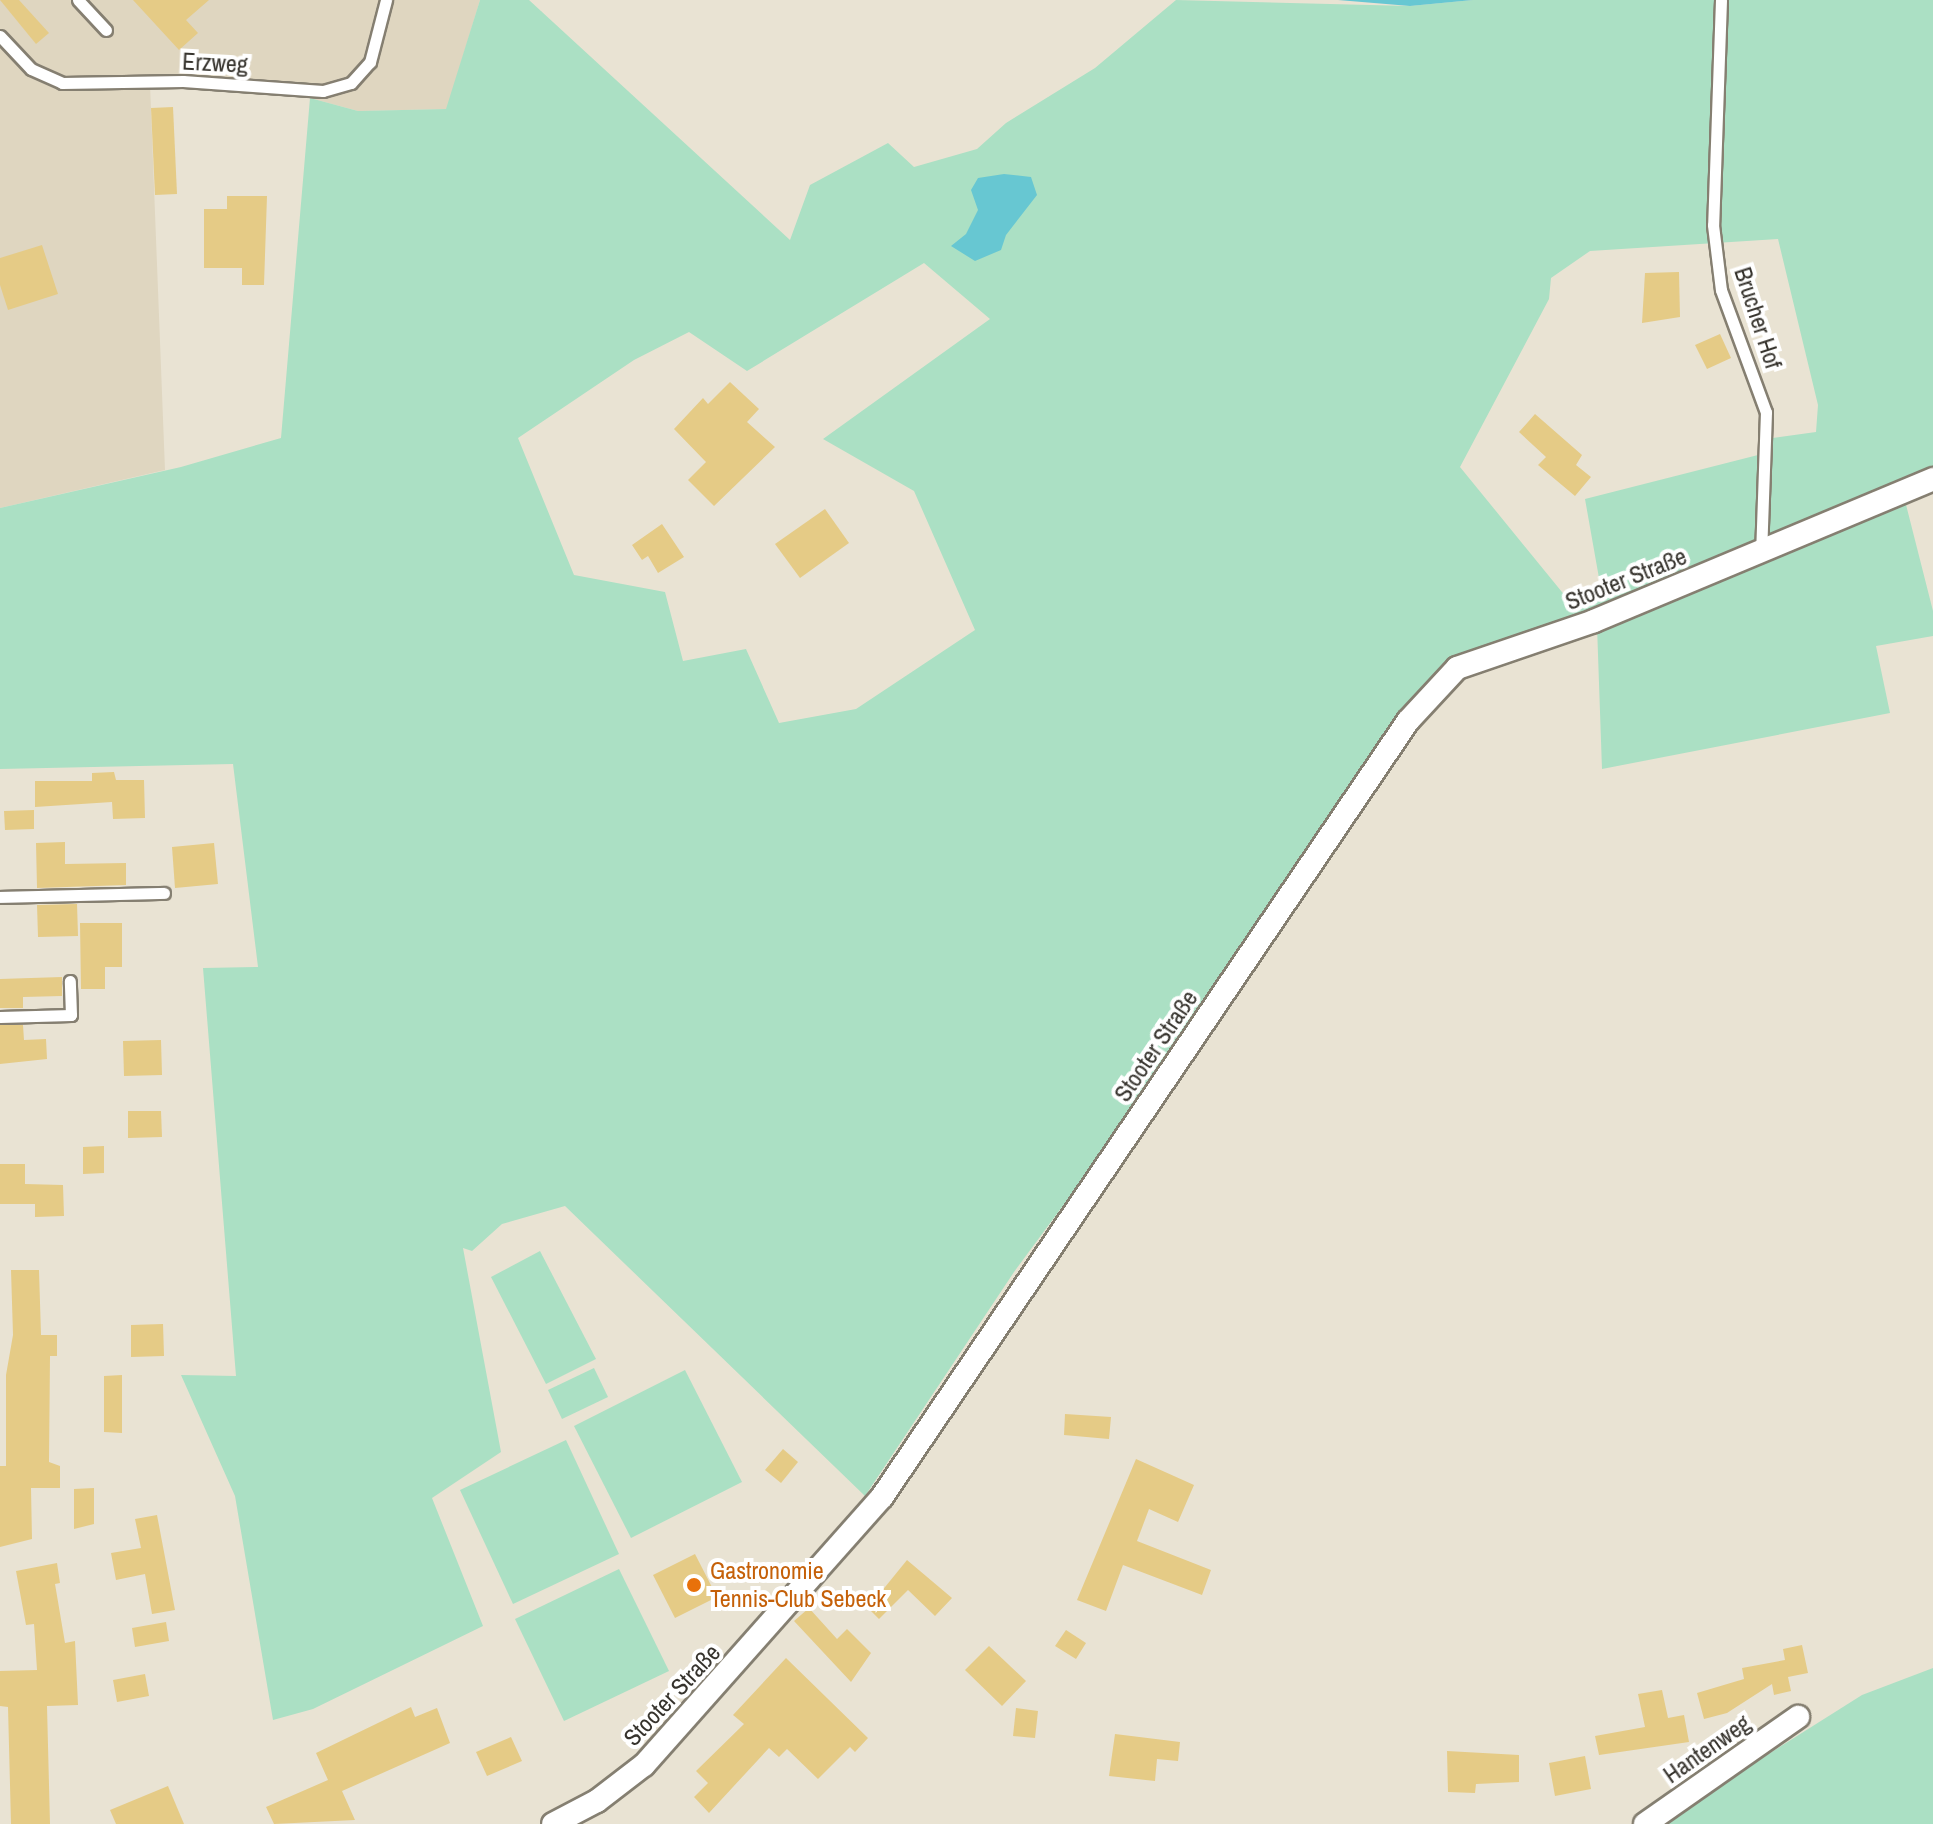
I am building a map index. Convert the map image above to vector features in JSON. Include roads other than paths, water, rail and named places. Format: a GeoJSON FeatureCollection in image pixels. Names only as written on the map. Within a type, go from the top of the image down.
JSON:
{"type":"FeatureCollection","features":[{"type":"Feature","properties":{"kind":"street","name":"Stooter Straße"},"geometry":{"type":"LineString","coordinates":[[553,1824],[597,1801],[644,1765],[882,1497],[1408,721],[1457,668],[1594,621],[1933,479]]}},
{"type":"Feature","properties":{"kind":"street","name":"Hantenweg"},"geometry":{"type":"LineString","coordinates":[[1645,1824],[1798,1717]]}},
{"type":"Feature","properties":{"kind":"lane"},"geometry":{"type":"LineString","coordinates":[[78,0],[106,30]]}},
{"type":"Feature","properties":{"kind":"lane","name":"Erzweg"},"geometry":{"type":"LineString","coordinates":[[0,36],[31,69],[62,83],[183,81],[323,91],[351,83],[370,62],[386,0]]}},
{"type":"Feature","properties":{"kind":"lane","name":"Brucher Hof"},"geometry":{"type":"LineString","coordinates":[[1721,0],[1713,225],[1721,290],[1766,412],[1761,552]]}},
{"type":"Feature","properties":{"kind":"lane"},"geometry":{"type":"LineString","coordinates":[[0,897],[164,893]]}},
{"type":"Feature","properties":{"kind":"lane"},"geometry":{"type":"LineString","coordinates":[[0,1017],[71,1015],[70,981]]}},
{"type":"Feature","properties":{"kind":"water"},"geometry":{"type":"Polygon","coordinates":[[[1338,0],[1473,0],[1410,6],[1338,0]]]}},
{"type":"Feature","properties":{"kind":"water"},"geometry":{"type":"Polygon","coordinates":[[[1004,174],[1031,177],[1037,195],[1006,235],[1001,250],[975,261],[951,246],[966,234],[978,210],[971,190],[978,178],[1004,174]]]}},
{"type":"Feature","properties":{"kind":"place","name":"Gastronomie Tennis-Club Sebeck"},"geometry":{"type":"Point","coordinates":[694,1585]}}]}
